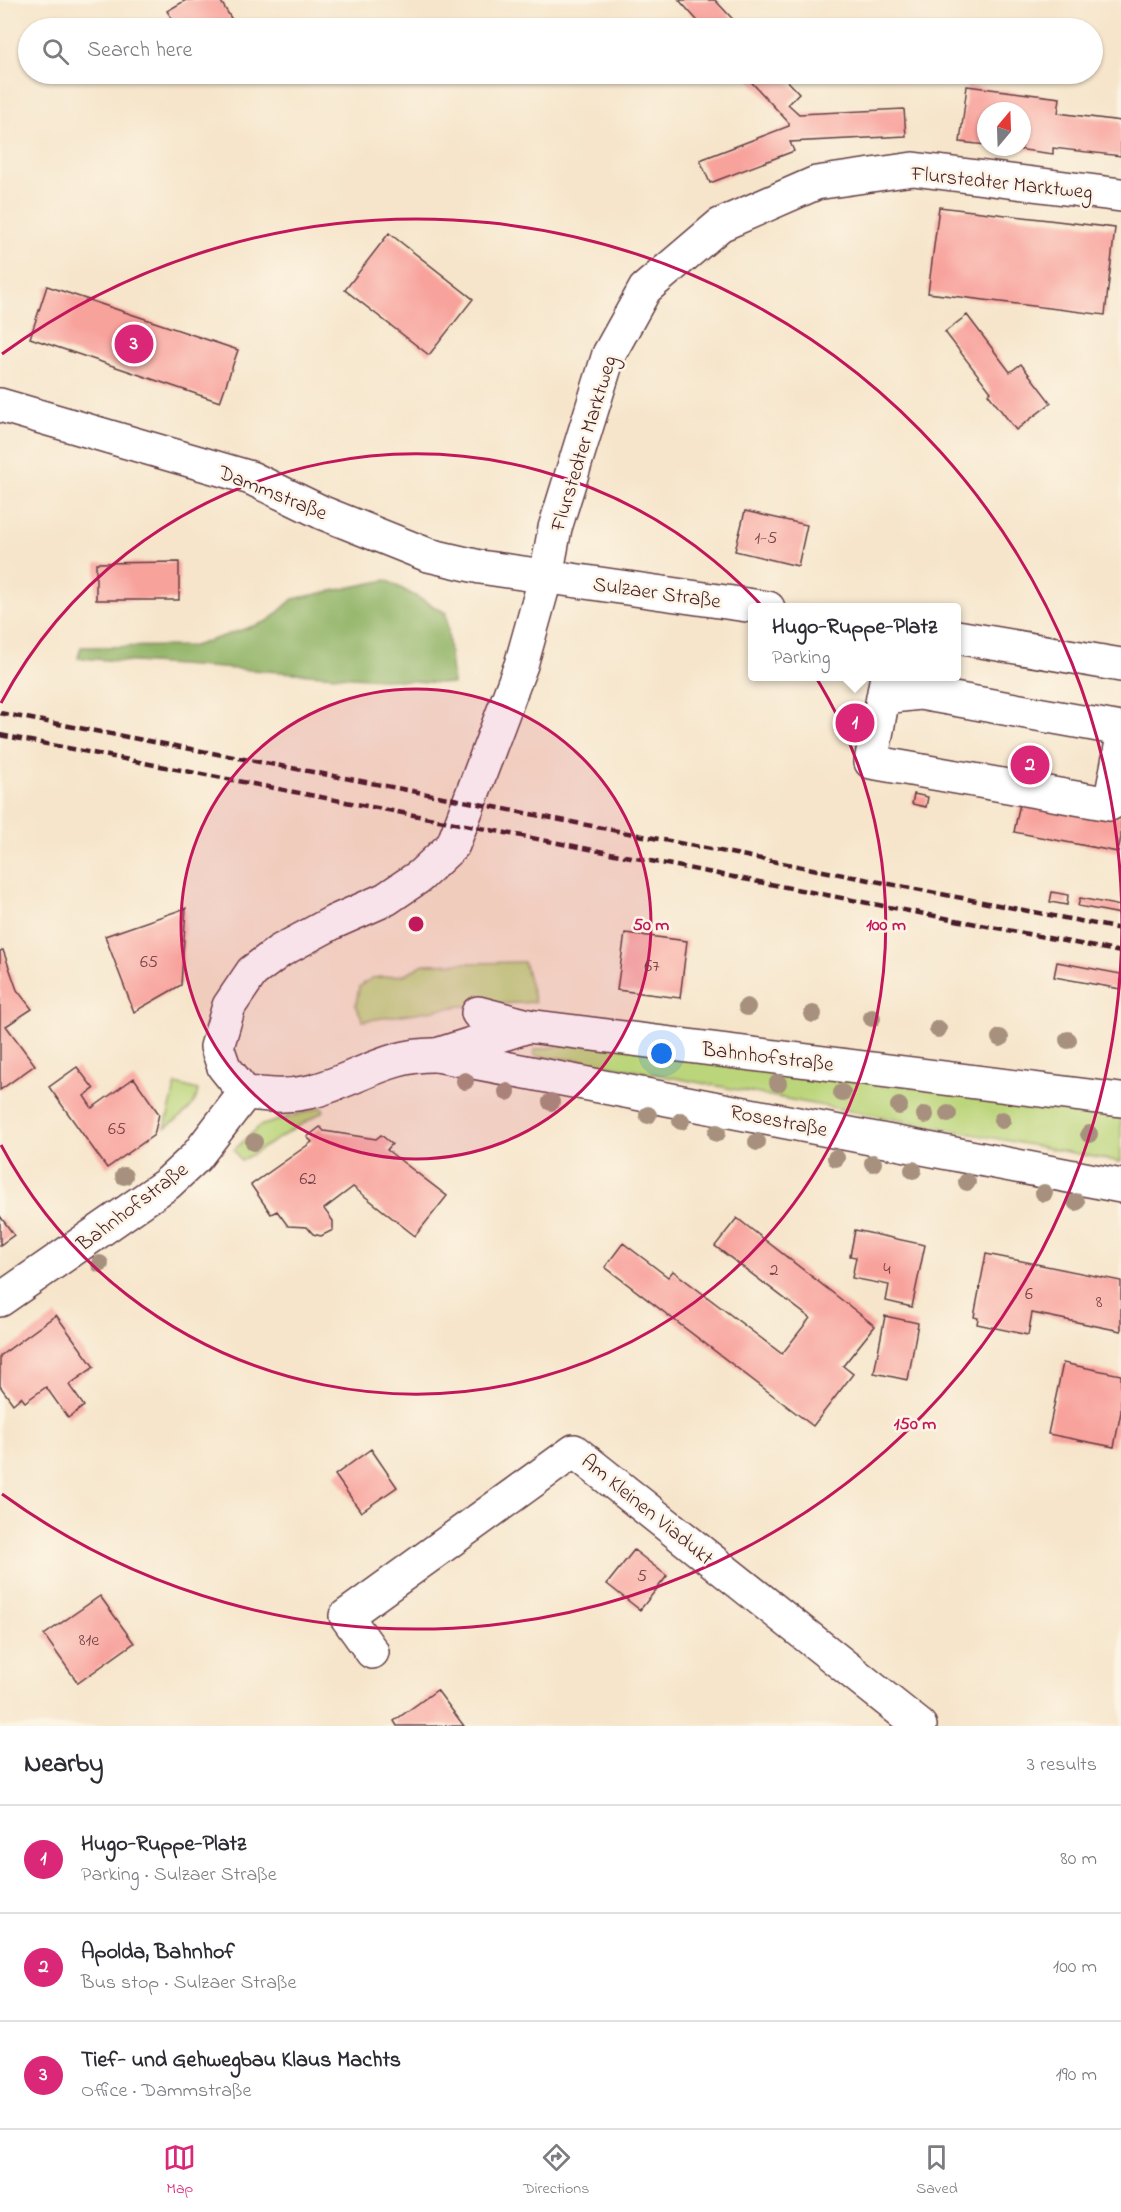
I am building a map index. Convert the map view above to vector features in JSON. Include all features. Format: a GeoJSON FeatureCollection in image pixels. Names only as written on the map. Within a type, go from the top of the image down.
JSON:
{"type":"FeatureCollection","features":[{"type":"Feature","properties":{"kind":"street","name":"Flurstedter Marktweg"},"geometry":{"type":"LineString","coordinates":[[546,576],[555,528],[609,354],[645,289],[720,225],[816,183],[914,169],[1121,195]]}},
{"type":"Feature","properties":{"kind":"street","name":"Dammstraße"},"geometry":{"type":"LineString","coordinates":[[0,405],[251,478],[323,513],[428,555],[480,567],[546,576]]}},
{"type":"Feature","properties":{"kind":"street","name":"Sulzaer Straße"},"geometry":{"type":"LineString","coordinates":[[546,576],[748,605]]}},
{"type":"Feature","properties":{"kind":"street"},"geometry":{"type":"LineString","coordinates":[[245,1093],[224,1067],[217,1047],[229,1006],[252,972],[280,951],[334,922],[386,899],[420,876],[453,845],[521,665],[546,576]]}},
{"type":"Feature","properties":{"kind":"street"},"geometry":{"type":"LineString","coordinates":[[961,638],[1121,665]]}},
{"type":"Feature","properties":{"kind":"street"},"geometry":{"type":"LineString","coordinates":[[1121,729],[885,687],[871,762],[1110,804],[1121,747]]}},
{"type":"Feature","properties":{"kind":"street"},"geometry":{"type":"LineString","coordinates":[[478,1013],[528,1026]]}},
{"type":"Feature","properties":{"kind":"street","name":"Bahnhofstraße"},"geometry":{"type":"LineString","coordinates":[[0,1300],[167,1184],[196,1157],[245,1093],[279,1096],[311,1091],[390,1061],[437,1055],[528,1026],[1121,1100]]}},
{"type":"Feature","properties":{"kind":"street","name":"Rosestraße"},"geometry":{"type":"LineString","coordinates":[[437,1055],[1121,1186]]}},
{"type":"Feature","properties":{"kind":"street","name":"Am Kleinen Viadukt"},"geometry":{"type":"LineString","coordinates":[[372,1652],[346,1616],[574,1451],[920,1726]]}},
{"type":"Feature","properties":{"kind":"green space"},"geometry":{"type":"Polygon","coordinates":[[[386,580],[446,613],[453,684],[78,658],[81,647],[194,646],[268,621],[293,599],[386,580]]]}},
{"type":"Feature","properties":{"kind":"green space"},"geometry":{"type":"Polygon","coordinates":[[[524,962],[535,1002],[461,1006],[363,1021],[356,1005],[359,987],[372,978],[404,975],[424,964],[524,962]]]}},
{"type":"Feature","properties":{"kind":"green space"},"geometry":{"type":"Polygon","coordinates":[[[588,1041],[1103,1112],[1121,1118],[1121,1162],[579,1060],[534,1056],[535,1050],[588,1041]]]}},
{"type":"Feature","properties":{"kind":"green space"},"geometry":{"type":"Polygon","coordinates":[[[176,1084],[198,1090],[197,1097],[186,1112],[165,1128],[176,1084]]]}},
{"type":"Feature","properties":{"kind":"green space"},"geometry":{"type":"Polygon","coordinates":[[[322,1107],[324,1111],[241,1161],[234,1150],[260,1126],[322,1107]]]}},
{"type":"Feature","properties":{"kind":"building"},"geometry":{"type":"Polygon","coordinates":[[[186,0],[220,0],[231,18],[172,18],[167,11],[186,0]]]}},
{"type":"Feature","properties":{"kind":"building"},"geometry":{"type":"Polygon","coordinates":[[[679,0],[715,0],[732,18],[695,18],[679,0]]]}},
{"type":"Feature","properties":{"kind":"building"},"geometry":{"type":"Polygon","coordinates":[[[753,84],[790,84],[799,93],[788,104],[799,114],[904,109],[906,136],[790,142],[794,151],[710,183],[700,160],[789,126],[789,123],[753,84]]]}},
{"type":"Feature","properties":{"kind":"building"},"geometry":{"type":"Polygon","coordinates":[[[967,86],[1060,98],[1058,113],[1121,121],[1121,156],[1053,148],[1053,154],[1031,151],[1031,102],[977,102],[977,144],[960,142],[967,86]]]}},
{"type":"Feature","properties":{"kind":"building"},"geometry":{"type":"Polygon","coordinates":[[[939,207],[1115,228],[1105,315],[928,293],[939,207]]]}},
{"type":"Feature","properties":{"kind":"building"},"geometry":{"type":"Polygon","coordinates":[[[389,233],[473,299],[429,355],[345,290],[389,233]]]}},
{"type":"Feature","properties":{"kind":"building"},"geometry":{"type":"Polygon","coordinates":[[[47,286],[238,350],[220,402],[30,338],[47,286]]]}},
{"type":"Feature","properties":{"kind":"building"},"geometry":{"type":"Polygon","coordinates":[[[967,315],[1010,372],[1021,364],[1051,403],[1016,430],[988,394],[991,392],[945,332],[967,315]]]}},
{"type":"Feature","properties":{"kind":"building"},"geometry":{"type":"Polygon","coordinates":[[[745,511],[807,525],[798,566],[735,551],[745,511]]]}},
{"type":"Feature","properties":{"kind":"building"},"geometry":{"type":"Polygon","coordinates":[[[179,562],[179,600],[96,600],[96,563],[179,562]]]}},
{"type":"Feature","properties":{"kind":"building"},"geometry":{"type":"Polygon","coordinates":[[[914,794],[928,797],[926,807],[912,804],[914,794]]]}},
{"type":"Feature","properties":{"kind":"building"},"geometry":{"type":"Polygon","coordinates":[[[1021,798],[1121,817],[1118,852],[1014,832],[1021,798]]]}},
{"type":"Feature","properties":{"kind":"building"},"geometry":{"type":"Polygon","coordinates":[[[1052,892],[1068,895],[1067,905],[1050,902],[1052,892]]]}},
{"type":"Feature","properties":{"kind":"building"},"geometry":{"type":"Polygon","coordinates":[[[1080,898],[1121,906],[1121,914],[1078,906],[1080,898]]]}},
{"type":"Feature","properties":{"kind":"building"},"geometry":{"type":"Polygon","coordinates":[[[186,908],[181,985],[134,1012],[105,936],[186,908]]]}},
{"type":"Feature","properties":{"kind":"building"},"geometry":{"type":"Polygon","coordinates":[[[625,933],[687,941],[680,998],[617,990],[625,933]]]}},
{"type":"Feature","properties":{"kind":"building"},"geometry":{"type":"Polygon","coordinates":[[[3,950],[17,990],[32,1009],[6,1026],[35,1065],[0,1090],[0,951],[3,950]]]}},
{"type":"Feature","properties":{"kind":"building"},"geometry":{"type":"Polygon","coordinates":[[[1057,962],[1121,974],[1121,989],[1054,977],[1057,962]]]}},
{"type":"Feature","properties":{"kind":"building"},"geometry":{"type":"Polygon","coordinates":[[[77,1067],[94,1089],[84,1096],[92,1108],[134,1078],[159,1114],[154,1135],[107,1168],[49,1087],[77,1067]]]}},
{"type":"Feature","properties":{"kind":"building"},"geometry":{"type":"Polygon","coordinates":[[[320,1127],[324,1131],[376,1139],[381,1135],[392,1144],[387,1150],[447,1196],[415,1236],[353,1187],[324,1209],[333,1221],[333,1230],[321,1236],[313,1234],[307,1227],[288,1226],[277,1211],[271,1214],[251,1185],[312,1142],[307,1137],[320,1127]]]}},
{"type":"Feature","properties":{"kind":"building"},"geometry":{"type":"Polygon","coordinates":[[[0,1216],[14,1235],[0,1245],[0,1216]]]}},
{"type":"Feature","properties":{"kind":"building"},"geometry":{"type":"Polygon","coordinates":[[[737,1218],[875,1326],[843,1366],[853,1374],[813,1426],[605,1267],[623,1243],[668,1277],[673,1271],[782,1354],[810,1318],[715,1246],[737,1218]]]}},
{"type":"Feature","properties":{"kind":"building"},"geometry":{"type":"Polygon","coordinates":[[[855,1230],[925,1245],[912,1307],[886,1301],[889,1285],[852,1278],[856,1257],[850,1256],[855,1230]]]}},
{"type":"Feature","properties":{"kind":"building"},"geometry":{"type":"Polygon","coordinates":[[[986,1254],[1121,1281],[1121,1331],[1032,1313],[1028,1335],[977,1324],[978,1318],[974,1317],[986,1254]]]}},
{"type":"Feature","properties":{"kind":"building"},"geometry":{"type":"Polygon","coordinates":[[[56,1315],[94,1367],[69,1385],[84,1406],[68,1418],[46,1387],[25,1402],[21,1397],[13,1404],[0,1386],[0,1356],[56,1315]]]}},
{"type":"Feature","properties":{"kind":"building"},"geometry":{"type":"Polygon","coordinates":[[[885,1316],[918,1323],[908,1380],[874,1373],[885,1316]]]}},
{"type":"Feature","properties":{"kind":"building"},"geometry":{"type":"Polygon","coordinates":[[[1063,1363],[1121,1375],[1121,1412],[1114,1447],[1048,1434],[1063,1363]]]}},
{"type":"Feature","properties":{"kind":"building"},"geometry":{"type":"Polygon","coordinates":[[[371,1449],[397,1487],[361,1512],[335,1475],[371,1449]]]}},
{"type":"Feature","properties":{"kind":"building"},"geometry":{"type":"Polygon","coordinates":[[[634,1550],[667,1576],[640,1610],[607,1584],[634,1550]]]}},
{"type":"Feature","properties":{"kind":"building"},"geometry":{"type":"Polygon","coordinates":[[[100,1596],[134,1643],[78,1683],[44,1635],[100,1596]]]}},
{"type":"Feature","properties":{"kind":"building"},"geometry":{"type":"Polygon","coordinates":[[[437,1690],[464,1726],[397,1726],[394,1721],[437,1690]]]}},
{"type":"Feature","properties":{"kind":"railway"},"geometry":{"type":"LineString","coordinates":[[0,713],[1121,929]]}},
{"type":"Feature","properties":{"kind":"railway"},"geometry":{"type":"LineString","coordinates":[[0,735],[1121,952]]}},
{"type":"Feature","properties":{"kind":"place","name":"Tief- und Gehwegbau Klaus Machts"},"geometry":{"type":"Point","coordinates":[134,344]}},
{"type":"Feature","properties":{"kind":"place","name":"Hugo-Ruppe-Platz"},"geometry":{"type":"Point","coordinates":[855,723]}},
{"type":"Feature","properties":{"kind":"place","name":"Apolda, Bahnhof"},"geometry":{"type":"Point","coordinates":[1030,765]}}]}
